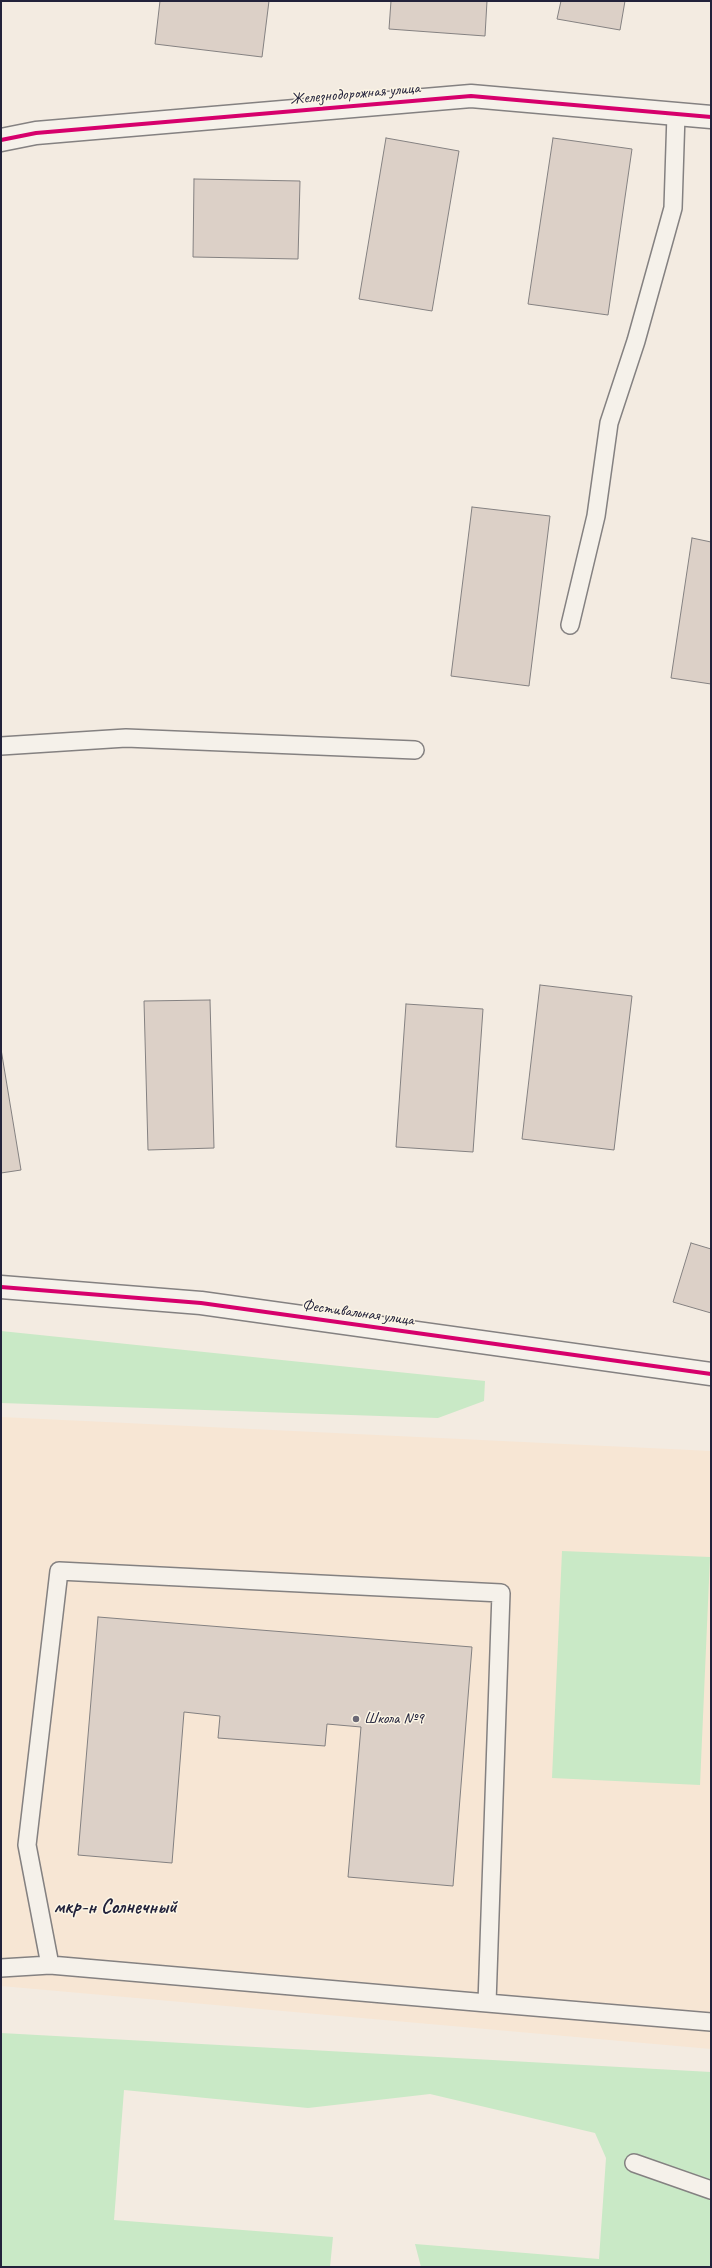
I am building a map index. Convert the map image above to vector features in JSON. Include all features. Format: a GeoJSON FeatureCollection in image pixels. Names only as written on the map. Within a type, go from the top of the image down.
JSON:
{"type":"FeatureCollection","features":[{"type":"Feature","properties":{"kind":"street","name":"Железнодорожная улица"},"geometry":{"type":"LineString","coordinates":[[1,140],[36,133],[471,96],[711,117]]}},
{"type":"Feature","properties":{"kind":"street","name":"Фестивальная улица"},"geometry":{"type":"LineString","coordinates":[[1,1287],[201,1303],[711,1374]]}},
{"type":"Feature","properties":{"kind":"lane"},"geometry":{"type":"LineString","coordinates":[[570,625],[596,516],[609,423],[636,341],[673,208],[676,114]]}},
{"type":"Feature","properties":{"kind":"lane"},"geometry":{"type":"LineString","coordinates":[[1,746],[126,738],[415,750]]}},
{"type":"Feature","properties":{"kind":"lane"},"geometry":{"type":"LineString","coordinates":[[50,1965],[27,1845],[59,1571],[501,1593],[487,2003]]}},
{"type":"Feature","properties":{"kind":"lane"},"geometry":{"type":"LineString","coordinates":[[1,1968],[50,1965],[711,2022]]}},
{"type":"Feature","properties":{"kind":"lane"},"geometry":{"type":"LineString","coordinates":[[634,2163],[711,2190]]}},
{"type":"Feature","properties":{"kind":"shaded area","name":"Школа №9"},"geometry":{"type":"Polygon","coordinates":[[[1,1417],[711,1451],[711,2049],[1,1986],[1,1417]]]}},
{"type":"Feature","properties":{"kind":"green space"},"geometry":{"type":"Polygon","coordinates":[[[1,1331],[485,1381],[484,1401],[438,1418],[1,1403],[1,1331]]]}},
{"type":"Feature","properties":{"kind":"green space"},"geometry":{"type":"Polygon","coordinates":[[[562,1551],[710,1557],[700,1785],[552,1778],[562,1551]]]}},
{"type":"Feature","properties":{"kind":"green space"},"geometry":{"type":"Polygon","coordinates":[[[1,2033],[711,2072],[711,2267],[421,2267],[415,2244],[599,2259],[606,2158],[595,2133],[430,2094],[308,2108],[124,2090],[114,2220],[333,2237],[330,2267],[1,2267],[1,2033]]]}},
{"type":"Feature","properties":{"kind":"building"},"geometry":{"type":"Polygon","coordinates":[[[160,1],[269,1],[262,57],[155,44],[160,1]]]}},
{"type":"Feature","properties":{"kind":"building"},"geometry":{"type":"Polygon","coordinates":[[[391,1],[487,1],[485,36],[389,29],[391,1]]]}},
{"type":"Feature","properties":{"kind":"building"},"geometry":{"type":"Polygon","coordinates":[[[561,1],[625,1],[620,30],[557,19],[561,1]]]}},
{"type":"Feature","properties":{"kind":"building"},"geometry":{"type":"Polygon","coordinates":[[[386,138],[459,151],[432,311],[359,299],[386,138]]]}},
{"type":"Feature","properties":{"kind":"building"},"geometry":{"type":"Polygon","coordinates":[[[553,138],[632,149],[608,315],[528,304],[553,138]]]}},
{"type":"Feature","properties":{"kind":"building"},"geometry":{"type":"Polygon","coordinates":[[[194,179],[300,181],[298,259],[193,257],[194,179]]]}},
{"type":"Feature","properties":{"kind":"building"},"geometry":{"type":"Polygon","coordinates":[[[472,507],[550,516],[529,686],[451,676],[472,507]]]}},
{"type":"Feature","properties":{"kind":"building"},"geometry":{"type":"Polygon","coordinates":[[[692,538],[711,542],[711,684],[671,678],[692,538]]]}},
{"type":"Feature","properties":{"kind":"building"},"geometry":{"type":"Polygon","coordinates":[[[540,985],[632,996],[614,1150],[522,1139],[540,985]]]}},
{"type":"Feature","properties":{"kind":"building"},"geometry":{"type":"Polygon","coordinates":[[[210,1000],[214,1148],[148,1150],[144,1001],[210,1000]]]}},
{"type":"Feature","properties":{"kind":"building"},"geometry":{"type":"Polygon","coordinates":[[[406,1004],[483,1009],[473,1152],[396,1147],[406,1004]]]}},
{"type":"Feature","properties":{"kind":"building"},"geometry":{"type":"Polygon","coordinates":[[[1,1049],[21,1170],[1,1173],[1,1049]]]}},
{"type":"Feature","properties":{"kind":"building"},"geometry":{"type":"Polygon","coordinates":[[[691,1243],[711,1249],[711,1313],[673,1302],[691,1243]]]}},
{"type":"Feature","properties":{"kind":"building"},"geometry":{"type":"Polygon","coordinates":[[[98,1617],[472,1647],[453,1886],[348,1877],[361,1727],[327,1724],[325,1746],[218,1738],[220,1716],[184,1712],[172,1863],[78,1855],[98,1617]]]}},
{"type":"Feature","properties":{"kind":"cycle path"},"geometry":{"type":"LineString","coordinates":[[1,140],[36,133],[471,96],[711,117]]}},
{"type":"Feature","properties":{"kind":"cycle path"},"geometry":{"type":"LineString","coordinates":[[1,1287],[201,1303],[711,1374]]}},
{"type":"Feature","properties":{"kind":"place","name":"Школа №9"},"geometry":{"type":"Point","coordinates":[356,1719]}},
{"type":"Feature","properties":{"kind":"district","name":"мкр-н Солнечный"},"geometry":{"type":"Point","coordinates":[115,1908]}}]}
